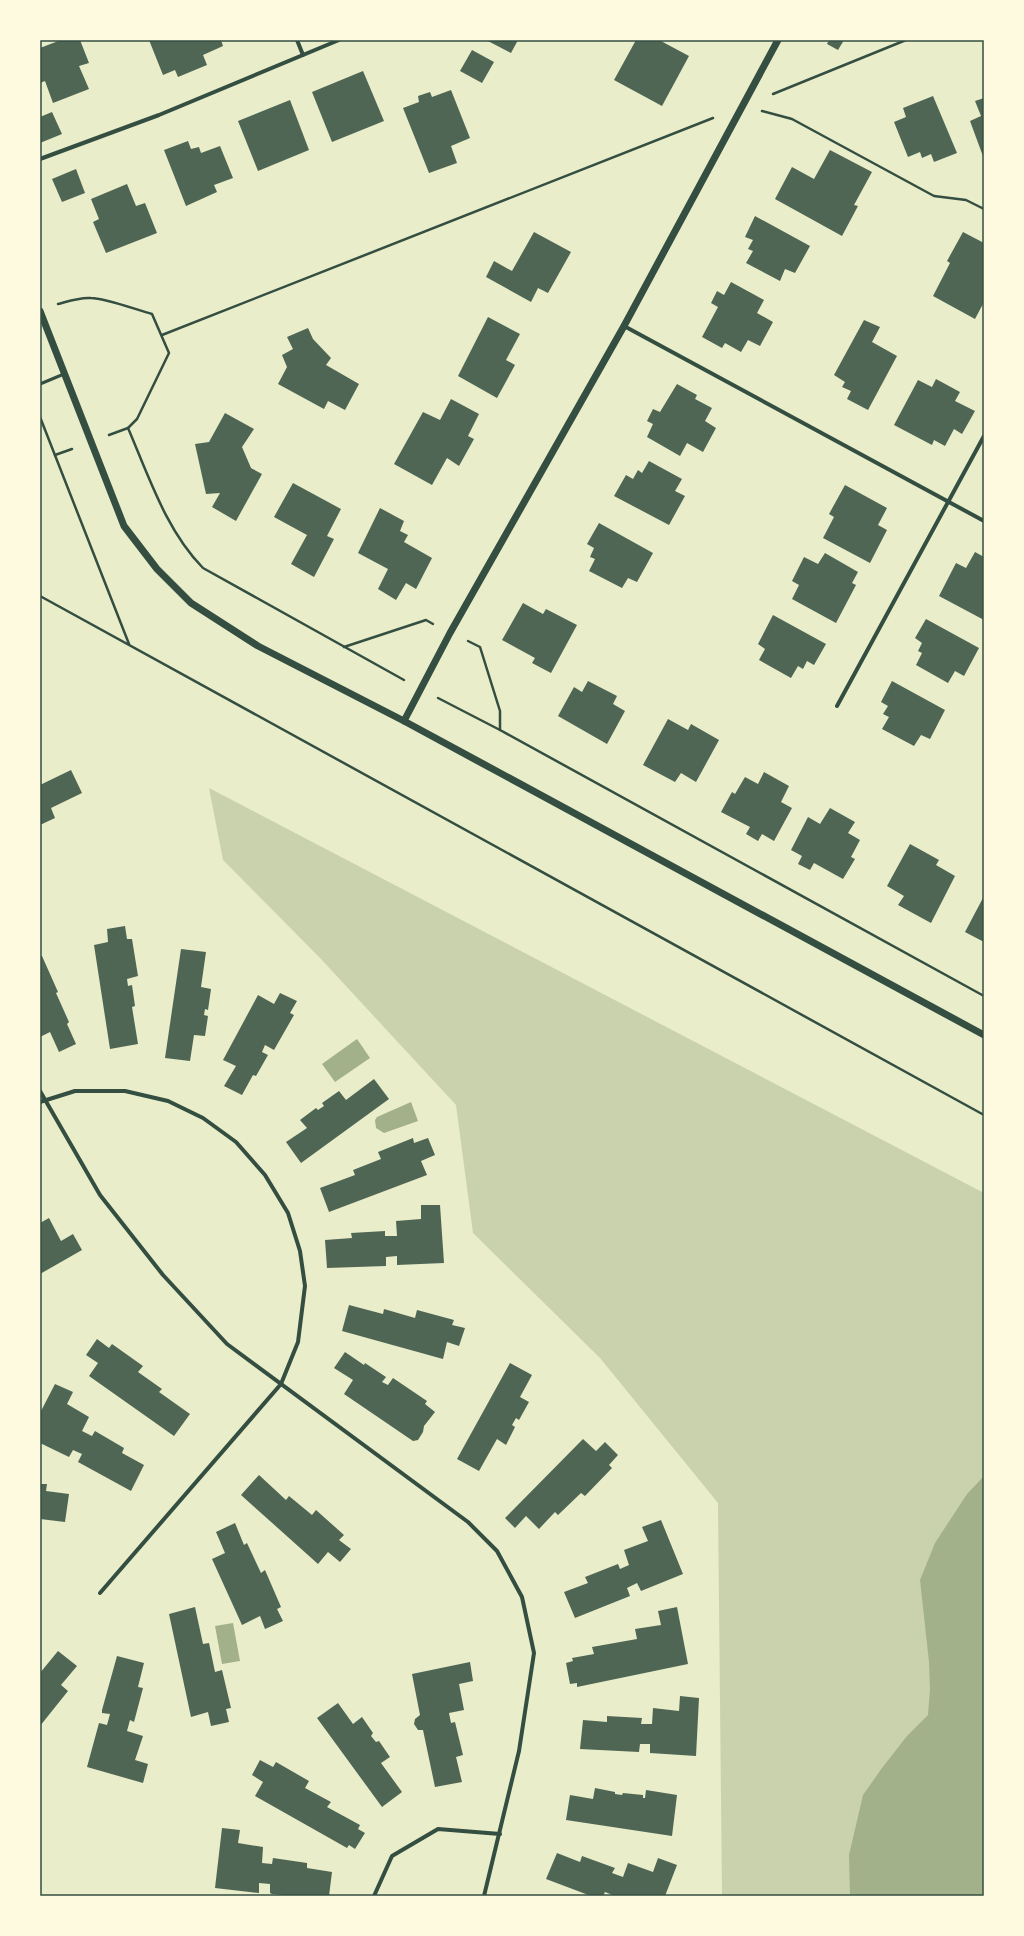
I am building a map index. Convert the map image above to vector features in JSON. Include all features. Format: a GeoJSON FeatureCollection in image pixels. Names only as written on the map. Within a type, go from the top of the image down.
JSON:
{"type":"FeatureCollection","features":[{"type":"Feature","properties":{"kind":"street"},"geometry":{"type":"LineString","coordinates":[[297,40],[303,55]]}},
{"type":"Feature","properties":{"kind":"street"},"geometry":{"type":"LineString","coordinates":[[40,159],[159,115],[339,40]]}},
{"type":"Feature","properties":{"kind":"street"},"geometry":{"type":"LineString","coordinates":[[404,721],[450,633],[624,326],[778,40]]}},
{"type":"Feature","properties":{"kind":"street"},"geometry":{"type":"LineString","coordinates":[[40,311],[124,526],[157,569],[191,603],[258,646],[404,721],[984,1035]]}},
{"type":"Feature","properties":{"kind":"street"},"geometry":{"type":"LineString","coordinates":[[624,326],[984,521]]}},
{"type":"Feature","properties":{"kind":"street"},"geometry":{"type":"LineString","coordinates":[[837,706],[984,436]]}},
{"type":"Feature","properties":{"kind":"street"},"geometry":{"type":"LineString","coordinates":[[40,1091],[42,1101],[100,1195],[163,1275],[227,1344],[468,1522],[497,1551],[522,1597],[534,1652],[519,1751],[484,1896]]}},
{"type":"Feature","properties":{"kind":"street"},"geometry":{"type":"LineString","coordinates":[[42,1101],[75,1091],[125,1091],[168,1101],[203,1118],[236,1142],[266,1175],[288,1213],[300,1251],[305,1286],[298,1342],[281,1384],[100,1593]]}},
{"type":"Feature","properties":{"kind":"street"},"geometry":{"type":"LineString","coordinates":[[374,1896],[392,1856],[438,1829],[500,1834]]}},
{"type":"Feature","properties":{"kind":"lane"},"geometry":{"type":"LineString","coordinates":[[40,384],[65,374]]}},
{"type":"Feature","properties":{"kind":"path"},"geometry":{"type":"LineString","coordinates":[[162,335],[906,40]]}},
{"type":"Feature","properties":{"kind":"path"},"geometry":{"type":"LineString","coordinates":[[742,106],[792,119],[934,196],[966,200],[984,209]]}},
{"type":"Feature","properties":{"kind":"path"},"geometry":{"type":"LineString","coordinates":[[53,306],[79,298],[93,298],[152,314],[169,353],[137,419],[128,428],[91,442]]}},
{"type":"Feature","properties":{"kind":"path"},"geometry":{"type":"LineString","coordinates":[[40,417],[129,645]]}},
{"type":"Feature","properties":{"kind":"path"},"geometry":{"type":"LineString","coordinates":[[128,428],[174,531],[190,554],[203,568],[421,689],[500,730],[984,996]]}},
{"type":"Feature","properties":{"kind":"path"},"geometry":{"type":"LineString","coordinates":[[40,596],[984,1115]]}},
{"type":"Feature","properties":{"kind":"shaded area"},"geometry":{"type":"Polygon","coordinates":[[[209,788],[984,1193],[984,1896],[722,1896],[718,1503],[600,1358],[473,1233],[456,1105],[321,959],[223,860],[209,788]]]}},
{"type":"Feature","properties":{"kind":"shaded area"},"geometry":{"type":"Polygon","coordinates":[[[357,1039],[370,1058],[335,1082],[322,1064],[357,1039]]]}},
{"type":"Feature","properties":{"kind":"shaded area"},"geometry":{"type":"Polygon","coordinates":[[[411,1102],[418,1121],[384,1133],[376,1128],[375,1120],[377,1117],[411,1102]]]}},
{"type":"Feature","properties":{"kind":"shaded area"},"geometry":{"type":"Polygon","coordinates":[[[984,1476],[984,1896],[850,1896],[849,1855],[863,1795],[907,1736],[928,1715],[930,1689],[929,1662],[920,1580],[935,1543],[967,1494],[984,1476]]]}},
{"type":"Feature","properties":{"kind":"shaded area"},"geometry":{"type":"Polygon","coordinates":[[[233,1623],[240,1661],[222,1664],[215,1626],[233,1623]]]}},
{"type":"Feature","properties":{"kind":"building"},"geometry":{"type":"Polygon","coordinates":[[[61,40],[80,40],[89,63],[79,66],[89,89],[53,103],[45,81],[40,83],[40,48],[61,40]]]}},
{"type":"Feature","properties":{"kind":"building"},"geometry":{"type":"Polygon","coordinates":[[[149,40],[221,40],[223,46],[203,55],[207,65],[178,77],[175,70],[163,75],[149,40]]]}},
{"type":"Feature","properties":{"kind":"building"},"geometry":{"type":"Polygon","coordinates":[[[486,40],[518,40],[511,53],[486,40]]]}},
{"type":"Feature","properties":{"kind":"building"},"geometry":{"type":"Polygon","coordinates":[[[636,40],[659,40],[689,56],[662,106],[614,80],[636,40]]]}},
{"type":"Feature","properties":{"kind":"building"},"geometry":{"type":"Polygon","coordinates":[[[829,40],[844,40],[838,50],[827,44],[829,40]]]}},
{"type":"Feature","properties":{"kind":"building"},"geometry":{"type":"Polygon","coordinates":[[[472,50],[494,62],[482,83],[460,71],[472,50]]]}},
{"type":"Feature","properties":{"kind":"building"},"geometry":{"type":"Polygon","coordinates":[[[363,71],[384,121],[332,142],[312,92],[363,71]]]}},
{"type":"Feature","properties":{"kind":"building"},"geometry":{"type":"Polygon","coordinates":[[[451,90],[470,138],[451,146],[457,163],[429,173],[403,108],[419,102],[418,96],[430,92],[432,97],[451,90]]]}},
{"type":"Feature","properties":{"kind":"building"},"geometry":{"type":"Polygon","coordinates":[[[933,96],[957,153],[934,162],[931,154],[922,158],[920,152],[908,157],[894,122],[906,117],[903,108],[933,96]]]}},
{"type":"Feature","properties":{"kind":"building"},"geometry":{"type":"Polygon","coordinates":[[[984,98],[984,159],[970,121],[981,116],[975,101],[984,98]]]}},
{"type":"Feature","properties":{"kind":"building"},"geometry":{"type":"Polygon","coordinates":[[[290,100],[309,150],[258,171],[238,121],[290,100]]]}},
{"type":"Feature","properties":{"kind":"building"},"geometry":{"type":"Polygon","coordinates":[[[52,112],[62,134],[40,143],[40,117],[52,112]]]}},
{"type":"Feature","properties":{"kind":"building"},"geometry":{"type":"Polygon","coordinates":[[[188,141],[191,149],[199,147],[201,153],[220,146],[233,178],[214,185],[217,192],[186,206],[164,150],[188,141]]]}},
{"type":"Feature","properties":{"kind":"building"},"geometry":{"type":"Polygon","coordinates":[[[830,150],[872,172],[854,205],[858,206],[842,236],[775,199],[792,167],[814,179],[830,150]]]}},
{"type":"Feature","properties":{"kind":"building"},"geometry":{"type":"Polygon","coordinates":[[[76,169],[85,193],[62,202],[52,179],[76,169]]]}},
{"type":"Feature","properties":{"kind":"building"},"geometry":{"type":"Polygon","coordinates":[[[127,184],[136,206],[145,203],[157,233],[106,253],[93,222],[99,219],[91,199],[127,184]]]}},
{"type":"Feature","properties":{"kind":"building"},"geometry":{"type":"Polygon","coordinates":[[[755,216],[810,246],[795,273],[785,269],[780,281],[746,263],[753,251],[748,249],[753,240],[745,237],[755,216]]]}},
{"type":"Feature","properties":{"kind":"building"},"geometry":{"type":"Polygon","coordinates":[[[534,232],[571,252],[548,293],[538,288],[531,302],[486,277],[494,261],[512,271],[534,232]]]}},
{"type":"Feature","properties":{"kind":"building"},"geometry":{"type":"Polygon","coordinates":[[[963,232],[984,243],[984,302],[975,319],[933,296],[950,263],[947,261],[963,232]]]}},
{"type":"Feature","properties":{"kind":"building"},"geometry":{"type":"Polygon","coordinates":[[[731,282],[764,300],[757,313],[773,322],[760,346],[748,340],[741,352],[725,343],[722,348],[702,337],[718,307],[711,303],[717,291],[724,295],[731,282]]]}},
{"type":"Feature","properties":{"kind":"building"},"geometry":{"type":"Polygon","coordinates":[[[488,317],[520,334],[506,360],[515,365],[497,398],[458,376],[488,317]]]}},
{"type":"Feature","properties":{"kind":"building"},"geometry":{"type":"Polygon","coordinates":[[[864,320],[880,327],[872,342],[897,356],[868,410],[847,399],[851,391],[842,387],[845,382],[834,375],[864,320]]]}},
{"type":"Feature","properties":{"kind":"building"},"geometry":{"type":"Polygon","coordinates":[[[308,328],[313,339],[331,358],[326,365],[359,384],[345,410],[328,401],[324,409],[278,384],[287,367],[282,355],[293,349],[287,337],[308,328]]]}},
{"type":"Feature","properties":{"kind":"building"},"geometry":{"type":"Polygon","coordinates":[[[936,379],[960,392],[955,401],[975,411],[962,434],[954,429],[945,446],[934,440],[932,445],[894,425],[918,380],[932,387],[936,379]]]}},
{"type":"Feature","properties":{"kind":"building"},"geometry":{"type":"Polygon","coordinates":[[[677,384],[697,395],[695,399],[712,408],[705,421],[716,428],[703,452],[687,443],[680,456],[647,437],[653,424],[647,421],[653,409],[660,412],[677,384]]]}},
{"type":"Feature","properties":{"kind":"building"},"geometry":{"type":"Polygon","coordinates":[[[451,399],[479,414],[468,436],[474,439],[459,466],[447,458],[432,485],[394,464],[423,412],[440,420],[451,399]]]}},
{"type":"Feature","properties":{"kind":"building"},"geometry":{"type":"Polygon","coordinates":[[[225,413],[254,429],[242,447],[251,468],[262,474],[236,521],[212,507],[220,493],[206,494],[195,444],[209,442],[225,413]]]}},
{"type":"Feature","properties":{"kind":"building"},"geometry":{"type":"Polygon","coordinates":[[[649,461],[682,479],[675,491],[685,496],[669,525],[614,496],[626,475],[633,479],[638,470],[642,473],[649,461]]]}},
{"type":"Feature","properties":{"kind":"building"},"geometry":{"type":"Polygon","coordinates":[[[293,483],[341,509],[327,536],[334,539],[314,577],[291,564],[307,535],[274,517],[293,483]]]}},
{"type":"Feature","properties":{"kind":"building"},"geometry":{"type":"Polygon","coordinates":[[[845,485],[887,508],[878,525],[887,530],[870,563],[823,538],[834,517],[829,514],[845,485]]]}},
{"type":"Feature","properties":{"kind":"building"},"geometry":{"type":"Polygon","coordinates":[[[380,508],[404,521],[400,531],[408,535],[404,542],[432,558],[416,589],[406,583],[396,600],[378,589],[388,569],[358,553],[380,508]]]}},
{"type":"Feature","properties":{"kind":"building"},"geometry":{"type":"Polygon","coordinates":[[[599,523],[653,553],[637,582],[628,578],[622,588],[589,571],[595,559],[590,557],[594,548],[587,544],[599,523]]]}},
{"type":"Feature","properties":{"kind":"building"},"geometry":{"type":"Polygon","coordinates":[[[975,552],[984,557],[984,620],[939,596],[956,563],[966,568],[975,552]]]}},
{"type":"Feature","properties":{"kind":"building"},"geometry":{"type":"Polygon","coordinates":[[[825,553],[858,572],[852,583],[856,585],[836,623],[792,599],[799,585],[792,581],[804,557],[818,564],[825,553]]]}},
{"type":"Feature","properties":{"kind":"building"},"geometry":{"type":"Polygon","coordinates":[[[523,603],[543,614],[546,609],[577,625],[551,673],[532,663],[535,658],[502,640],[523,603]]]}},
{"type":"Feature","properties":{"kind":"building"},"geometry":{"type":"Polygon","coordinates":[[[773,615],[826,644],[814,665],[807,661],[803,669],[798,666],[791,678],[759,660],[765,649],[758,644],[773,615]]]}},
{"type":"Feature","properties":{"kind":"building"},"geometry":{"type":"Polygon","coordinates":[[[926,619],[979,648],[964,676],[955,671],[948,683],[916,665],[922,653],[918,651],[922,643],[915,638],[926,619]]]}},
{"type":"Feature","properties":{"kind":"building"},"geometry":{"type":"Polygon","coordinates":[[[588,681],[617,696],[613,704],[625,711],[607,744],[558,716],[574,687],[582,692],[588,681]]]}},
{"type":"Feature","properties":{"kind":"building"},"geometry":{"type":"Polygon","coordinates":[[[892,681],[945,710],[930,739],[921,735],[914,746],[882,729],[889,717],[883,714],[888,706],[881,702],[892,681]]]}},
{"type":"Feature","properties":{"kind":"building"},"geometry":{"type":"Polygon","coordinates":[[[668,719],[688,730],[691,724],[719,740],[696,782],[681,773],[675,782],[643,765],[668,719]]]}},
{"type":"Feature","properties":{"kind":"building"},"geometry":{"type":"Polygon","coordinates":[[[71,770],[82,793],[51,808],[55,818],[40,825],[40,785],[71,770]]]}},
{"type":"Feature","properties":{"kind":"building"},"geometry":{"type":"Polygon","coordinates":[[[764,772],[789,786],[781,802],[792,808],[774,841],[762,834],[758,841],[746,834],[750,827],[721,812],[732,792],[735,794],[745,777],[758,784],[764,772]]]}},
{"type":"Feature","properties":{"kind":"building"},"geometry":{"type":"Polygon","coordinates":[[[830,808],[855,822],[848,833],[860,840],[851,857],[855,859],[843,879],[814,863],[810,870],[798,864],[802,856],[791,850],[808,817],[820,824],[830,808]]]}},
{"type":"Feature","properties":{"kind":"building"},"geometry":{"type":"Polygon","coordinates":[[[910,844],[939,860],[936,865],[955,876],[931,923],[898,905],[904,896],[887,886],[910,844]]]}},
{"type":"Feature","properties":{"kind":"building"},"geometry":{"type":"Polygon","coordinates":[[[984,896],[984,942],[965,932],[984,896]]]}},
{"type":"Feature","properties":{"kind":"building"},"geometry":{"type":"Polygon","coordinates":[[[125,926],[127,939],[132,939],[138,976],[127,979],[128,986],[132,985],[135,1006],[132,1007],[138,1044],[110,1049],[94,945],[108,942],[107,929],[125,926]]]}},
{"type":"Feature","properties":{"kind":"building"},"geometry":{"type":"Polygon","coordinates":[[[181,949],[206,952],[201,987],[211,989],[208,1010],[205,1009],[204,1015],[208,1016],[205,1036],[194,1035],[190,1061],[165,1058],[181,949]]]}},
{"type":"Feature","properties":{"kind":"building"},"geometry":{"type":"Polygon","coordinates":[[[40,956],[42,956],[58,992],[56,993],[69,1022],[67,1024],[76,1044],[59,1052],[50,1032],[40,1037],[40,956]]]}},
{"type":"Feature","properties":{"kind":"building"},"geometry":{"type":"Polygon","coordinates":[[[280,993],[297,1001],[290,1013],[294,1015],[274,1050],[265,1045],[262,1052],[268,1055],[256,1076],[253,1075],[242,1095],[224,1086],[236,1066],[223,1060],[258,995],[274,1004],[280,993]]]}},
{"type":"Feature","properties":{"kind":"building"},"geometry":{"type":"Polygon","coordinates":[[[374,1079],[389,1099],[301,1163],[286,1142],[307,1128],[300,1120],[316,1108],[318,1110],[324,1106],[322,1103],[339,1091],[346,1100],[374,1079]]]}},
{"type":"Feature","properties":{"kind":"building"},"geometry":{"type":"Polygon","coordinates":[[[413,1138],[414,1143],[428,1138],[435,1155],[421,1161],[427,1175],[329,1212],[320,1188],[355,1175],[353,1170],[381,1159],[378,1152],[413,1138]]]}},
{"type":"Feature","properties":{"kind":"building"},"geometry":{"type":"Polygon","coordinates":[[[421,1205],[440,1205],[444,1263],[397,1265],[397,1256],[386,1257],[386,1266],[327,1268],[325,1240],[352,1238],[351,1233],[385,1231],[385,1236],[397,1236],[396,1221],[421,1219],[421,1205]]]}},
{"type":"Feature","properties":{"kind":"building"},"geometry":{"type":"Polygon","coordinates":[[[49,1218],[61,1241],[73,1234],[82,1250],[40,1274],[40,1223],[49,1218]]]}},
{"type":"Feature","properties":{"kind":"building"},"geometry":{"type":"Polygon","coordinates":[[[349,1305],[383,1314],[384,1309],[415,1318],[417,1310],[454,1320],[452,1325],[465,1328],[459,1346],[447,1342],[443,1359],[342,1331],[349,1305]]]}},
{"type":"Feature","properties":{"kind":"building"},"geometry":{"type":"Polygon","coordinates":[[[97,1339],[109,1348],[112,1344],[143,1366],[138,1372],[162,1389],[159,1392],[190,1414],[174,1436],[89,1376],[98,1363],[86,1355],[97,1339]]]}},
{"type":"Feature","properties":{"kind":"building"},"geometry":{"type":"Polygon","coordinates":[[[345,1352],[364,1365],[365,1363],[386,1377],[382,1382],[388,1385],[393,1378],[427,1401],[425,1404],[435,1412],[424,1426],[423,1432],[418,1440],[413,1441],[344,1394],[353,1380],[334,1368],[345,1352]]]}},
{"type":"Feature","properties":{"kind":"building"},"geometry":{"type":"Polygon","coordinates":[[[510,1363],[532,1375],[520,1397],[529,1402],[519,1420],[516,1418],[512,1425],[515,1427],[506,1445],[497,1439],[479,1471],[457,1459],[510,1363]]]}},
{"type":"Feature","properties":{"kind":"building"},"geometry":{"type":"Polygon","coordinates":[[[55,1384],[73,1392],[67,1404],[89,1417],[82,1431],[92,1436],[95,1431],[124,1448],[122,1453],[144,1465],[131,1491],[78,1462],[82,1454],[73,1450],[69,1457],[40,1443],[40,1413],[55,1384]]]}},
{"type":"Feature","properties":{"kind":"building"},"geometry":{"type":"Polygon","coordinates":[[[583,1439],[596,1451],[605,1442],[618,1455],[609,1465],[612,1468],[585,1496],[581,1493],[558,1515],[555,1512],[539,1529],[526,1516],[515,1528],[505,1518],[583,1439]]]}},
{"type":"Feature","properties":{"kind":"building"},"geometry":{"type":"Polygon","coordinates":[[[259,1475],[286,1500],[289,1496],[312,1515],[316,1510],[344,1535],[339,1540],[351,1549],[340,1562],[328,1552],[318,1564],[241,1495],[259,1475]]]}},
{"type":"Feature","properties":{"kind":"building"},"geometry":{"type":"Polygon","coordinates":[[[40,1484],[47,1484],[46,1491],[69,1494],[65,1522],[40,1519],[40,1484]]]}},
{"type":"Feature","properties":{"kind":"building"},"geometry":{"type":"Polygon","coordinates":[[[661,1520],[683,1574],[641,1591],[637,1583],[627,1588],[630,1596],[575,1618],[564,1592],[588,1583],[585,1577],[618,1564],[620,1569],[629,1565],[624,1550],[648,1541],[642,1527],[661,1520]]]}},
{"type":"Feature","properties":{"kind":"building"},"geometry":{"type":"Polygon","coordinates":[[[235,1523],[244,1545],[247,1543],[261,1573],[265,1570],[281,1607],[277,1609],[283,1621],[265,1629],[260,1616],[242,1625],[212,1559],[225,1553],[216,1532],[235,1523]]]}},
{"type":"Feature","properties":{"kind":"building"},"geometry":{"type":"Polygon","coordinates":[[[195,1607],[203,1644],[209,1643],[215,1672],[222,1670],[231,1708],[226,1709],[229,1722],[211,1726],[208,1712],[191,1717],[169,1614],[195,1607]]]}},
{"type":"Feature","properties":{"kind":"building"},"geometry":{"type":"Polygon","coordinates":[[[677,1607],[688,1664],[577,1687],[577,1683],[570,1684],[566,1663],[573,1661],[572,1658],[594,1654],[592,1647],[637,1639],[635,1629],[661,1625],[658,1611],[677,1607]]]}},
{"type":"Feature","properties":{"kind":"building"},"geometry":{"type":"Polygon","coordinates":[[[58,1651],[77,1666],[61,1685],[68,1691],[40,1726],[40,1673],[58,1651]]]}},
{"type":"Feature","properties":{"kind":"building"},"geometry":{"type":"Polygon","coordinates":[[[117,1656],[144,1663],[138,1687],[143,1688],[134,1722],[130,1720],[127,1731],[143,1736],[135,1760],[148,1764],[143,1783],[87,1767],[99,1723],[107,1725],[110,1714],[102,1713],[102,1710],[117,1656]]]}},
{"type":"Feature","properties":{"kind":"building"},"geometry":{"type":"Polygon","coordinates":[[[470,1662],[473,1681],[459,1684],[464,1710],[449,1713],[451,1723],[455,1722],[463,1755],[456,1757],[462,1782],[435,1787],[423,1730],[418,1730],[414,1724],[415,1719],[420,1715],[412,1674],[470,1662]]]}},
{"type":"Feature","properties":{"kind":"building"},"geometry":{"type":"Polygon","coordinates":[[[680,1696],[699,1698],[696,1756],[650,1753],[650,1744],[640,1744],[639,1752],[580,1749],[583,1720],[607,1722],[607,1716],[642,1718],[641,1724],[652,1724],[653,1708],[679,1711],[680,1696]]]}},
{"type":"Feature","properties":{"kind":"building"},"geometry":{"type":"Polygon","coordinates":[[[338,1703],[353,1724],[362,1717],[373,1733],[371,1736],[376,1742],[379,1741],[390,1757],[381,1763],[402,1792],[382,1807],[317,1718],[338,1703]]]}},
{"type":"Feature","properties":{"kind":"building"},"geometry":{"type":"Polygon","coordinates":[[[260,1760],[273,1767],[276,1762],[309,1781],[305,1788],[331,1802],[327,1807],[360,1825],[358,1829],[365,1833],[355,1849],[349,1845],[347,1848],[255,1796],[263,1782],[252,1775],[260,1760]]]}},
{"type":"Feature","properties":{"kind":"building"},"geometry":{"type":"Polygon","coordinates":[[[595,1788],[615,1792],[615,1794],[622,1795],[623,1793],[643,1795],[643,1798],[645,1798],[646,1790],[677,1795],[672,1836],[566,1820],[570,1795],[593,1799],[595,1788]]]}},
{"type":"Feature","properties":{"kind":"building"},"geometry":{"type":"Polygon","coordinates":[[[222,1828],[240,1830],[238,1843],[263,1847],[262,1863],[272,1864],[273,1858],[307,1863],[307,1868],[332,1872],[329,1896],[294,1896],[272,1894],[270,1893],[270,1884],[259,1883],[259,1893],[215,1888],[222,1828]]]}},
{"type":"Feature","properties":{"kind":"building"},"geometry":{"type":"Polygon","coordinates":[[[557,1853],[580,1862],[582,1856],[615,1868],[612,1873],[623,1877],[628,1863],[653,1872],[658,1858],[677,1865],[665,1896],[615,1896],[605,1892],[603,1896],[591,1896],[546,1879],[557,1853]]]}}]}
